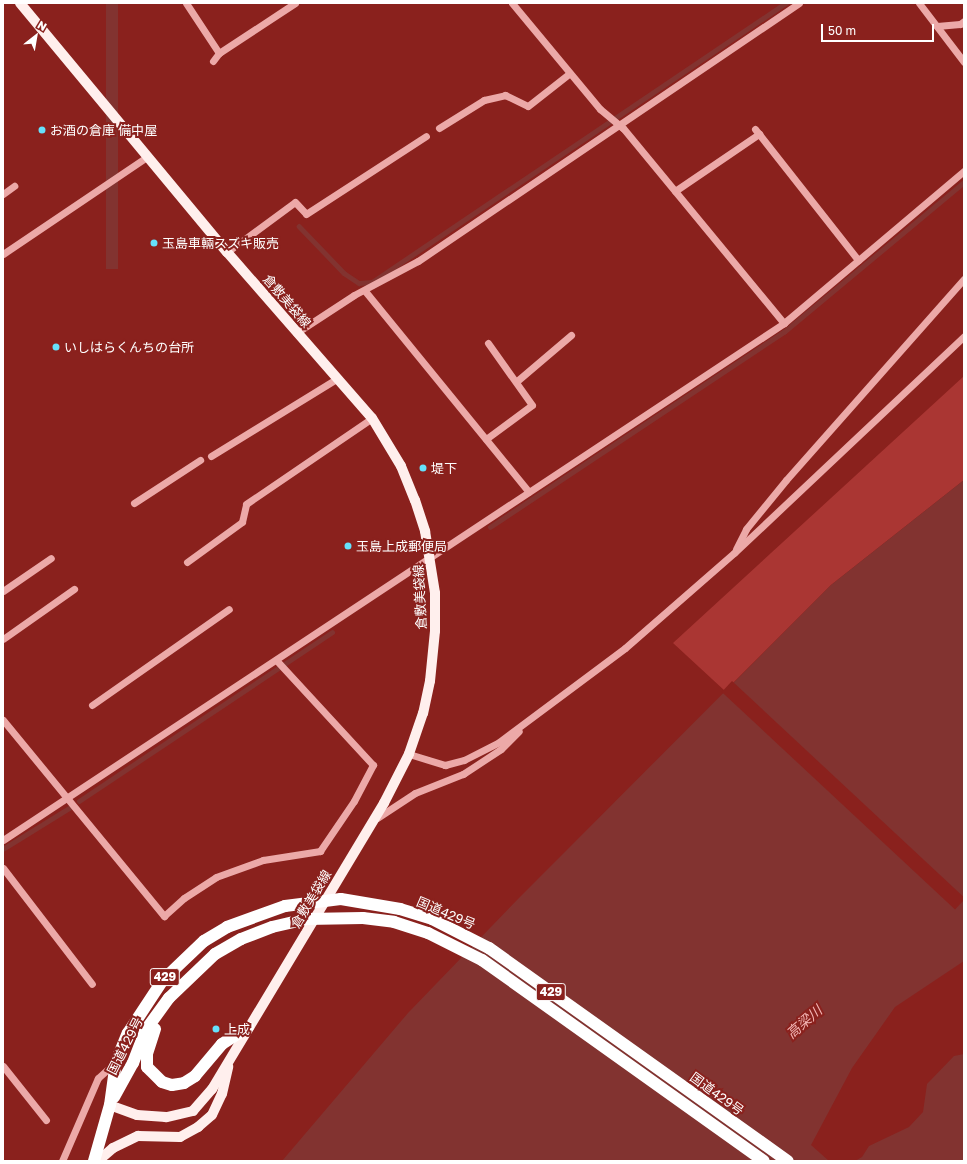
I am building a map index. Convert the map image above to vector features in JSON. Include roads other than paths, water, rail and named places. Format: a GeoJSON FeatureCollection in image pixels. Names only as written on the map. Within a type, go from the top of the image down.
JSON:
{"type":"FeatureCollection","features":[{"type":"Feature","properties":{"kind":"highway","name":"国道429号"},"geometry":{"type":"LineString","coordinates":[[94,1161],[110,1105],[116,1062],[128,1033],[144,1005],[181,961],[204,941],[227,927],[285,906],[341,899],[369,902],[432,919],[489,948],[788,1161]]}},
{"type":"Feature","properties":{"kind":"highway","name":"国道429号"},"geometry":{"type":"LineString","coordinates":[[110,1105],[133,1063],[145,1031],[169,998],[192,974],[222,950],[272,927],[306,919],[363,918],[394,922],[455,946],[482,960],[764,1161]]}},
{"type":"Feature","properties":{"kind":"highway"},"geometry":{"type":"LineString","coordinates":[[192,974],[151,1036],[147,1067],[154,1076],[162,1082],[172,1085],[184,1083],[195,1076],[222,1044],[248,1027]]}},
{"type":"Feature","properties":{"kind":"main road","name":"倉敷美袋線"},"geometry":{"type":"LineString","coordinates":[[20,3],[227,252],[296,333],[338,378],[372,418],[397,459],[415,500],[430,558],[436,631],[430,681],[423,713],[409,754],[374,820],[231,1055],[212,1089],[193,1111],[166,1117],[137,1115],[110,1105]]}},
{"type":"Feature","properties":{"kind":"main road"},"geometry":{"type":"LineString","coordinates":[[98,1161],[113,1148],[138,1136],[180,1137],[198,1127],[212,1115],[222,1094],[231,1055]]}},
{"type":"Feature","properties":{"kind":"street"},"geometry":{"type":"LineString","coordinates":[[186,3],[219,53]]}},
{"type":"Feature","properties":{"kind":"street"},"geometry":{"type":"LineString","coordinates":[[213,61],[219,53],[295,3]]}},
{"type":"Feature","properties":{"kind":"street"},"geometry":{"type":"LineString","coordinates":[[512,3],[570,73],[605,113],[618,124],[675,191],[784,323]]}},
{"type":"Feature","properties":{"kind":"street"},"geometry":{"type":"LineString","coordinates":[[296,333],[354,295],[365,291],[418,261],[513,198],[618,124],[800,3]]}},
{"type":"Feature","properties":{"kind":"street"},"geometry":{"type":"LineString","coordinates":[[919,3],[964,62]]}},
{"type":"Feature","properties":{"kind":"street"},"geometry":{"type":"LineString","coordinates":[[937,26],[960,24],[964,21]]}},
{"type":"Feature","properties":{"kind":"street"},"geometry":{"type":"LineString","coordinates":[[439,128],[484,100],[505,95],[528,106],[570,73]]}},
{"type":"Feature","properties":{"kind":"street"},"geometry":{"type":"LineString","coordinates":[[675,191],[757,131],[858,260]]}},
{"type":"Feature","properties":{"kind":"street"},"geometry":{"type":"LineString","coordinates":[[227,252],[295,202],[306,214],[426,136]]}},
{"type":"Feature","properties":{"kind":"street"},"geometry":{"type":"LineString","coordinates":[[3,254],[147,157]]}},
{"type":"Feature","properties":{"kind":"street"},"geometry":{"type":"LineString","coordinates":[[3,840],[784,323],[964,171]]}},
{"type":"Feature","properties":{"kind":"street"},"geometry":{"type":"LineString","coordinates":[[3,194],[14,186]]}},
{"type":"Feature","properties":{"kind":"street"},"geometry":{"type":"LineString","coordinates":[[734,553],[746,529],[786,480],[964,280]]}},
{"type":"Feature","properties":{"kind":"street"},"geometry":{"type":"LineString","coordinates":[[365,291],[529,492]]}},
{"type":"Feature","properties":{"kind":"street"},"geometry":{"type":"LineString","coordinates":[[517,381],[572,335]]}},
{"type":"Feature","properties":{"kind":"street"},"geometry":{"type":"LineString","coordinates":[[409,754],[445,765],[464,760],[499,742],[625,648],[734,553],[964,336]]}},
{"type":"Feature","properties":{"kind":"street"},"geometry":{"type":"LineString","coordinates":[[486,439],[532,405],[517,381],[488,343]]}},
{"type":"Feature","properties":{"kind":"street"},"geometry":{"type":"LineString","coordinates":[[211,456],[338,378]]}},
{"type":"Feature","properties":{"kind":"street"},"geometry":{"type":"LineString","coordinates":[[187,562],[242,522],[246,504],[372,418]]}},
{"type":"Feature","properties":{"kind":"street"},"geometry":{"type":"LineString","coordinates":[[134,503],[200,460]]}},
{"type":"Feature","properties":{"kind":"street"},"geometry":{"type":"LineString","coordinates":[[3,591],[51,558]]}},
{"type":"Feature","properties":{"kind":"street"},"geometry":{"type":"LineString","coordinates":[[3,639],[74,589]]}},
{"type":"Feature","properties":{"kind":"street"},"geometry":{"type":"LineString","coordinates":[[92,705],[229,609]]}},
{"type":"Feature","properties":{"kind":"street"},"geometry":{"type":"LineString","coordinates":[[3,720],[164,916],[184,898],[216,877],[263,860],[320,850],[354,801],[373,765],[276,660]]}},
{"type":"Feature","properties":{"kind":"street"},"geometry":{"type":"LineString","coordinates":[[374,820],[415,793],[463,774],[501,749],[536,714]]}},
{"type":"Feature","properties":{"kind":"street"},"geometry":{"type":"LineString","coordinates":[[3,868],[92,984]]}},
{"type":"Feature","properties":{"kind":"street"},"geometry":{"type":"LineString","coordinates":[[62,1161],[98,1078],[116,1062]]}},
{"type":"Feature","properties":{"kind":"street"},"geometry":{"type":"LineString","coordinates":[[3,1066],[46,1120]]}},
{"type":"Feature","properties":{"kind":"water"},"geometry":{"type":"Polygon","coordinates":[[[106,3],[118,3],[118,269],[106,269],[106,3]]]}},
{"type":"Feature","properties":{"kind":"water","name":"高梁川"},"geometry":{"type":"Polygon","coordinates":[[[964,480],[964,961],[895,1007],[852,1068],[811,1145],[829,1161],[282,1161],[408,1013],[518,899],[831,585],[964,480]]]}},
{"type":"Feature","properties":{"kind":"water"},"geometry":{"type":"Polygon","coordinates":[[[964,1054],[964,1161],[855,1161],[862,1157],[869,1146],[909,1127],[923,1112],[927,1084],[954,1056],[964,1054]]]}},
{"type":"Feature","properties":{"kind":"waterway"},"geometry":{"type":"LineString","coordinates":[[299,226],[344,273],[359,283],[372,282],[786,3]]}},
{"type":"Feature","properties":{"kind":"waterway"},"geometry":{"type":"LineString","coordinates":[[490,527],[784,332],[964,182]]}},
{"type":"Feature","properties":{"kind":"waterway"},"geometry":{"type":"LineString","coordinates":[[79,801],[332,632]]}},
{"type":"Feature","properties":{"kind":"waterway"},"geometry":{"type":"LineString","coordinates":[[3,849],[69,808]]}},
{"type":"Feature","properties":{"kind":"place","name":"お酒の倉庫 備中屋"},"geometry":{"type":"Point","coordinates":[42,130]}},
{"type":"Feature","properties":{"kind":"place","name":"玉島車輛スズキ販売"},"geometry":{"type":"Point","coordinates":[154,243]}},
{"type":"Feature","properties":{"kind":"place","name":"いしはらくんちの台所"},"geometry":{"type":"Point","coordinates":[56,347]}},
{"type":"Feature","properties":{"kind":"place","name":"堤下"},"geometry":{"type":"Point","coordinates":[423,468]}},
{"type":"Feature","properties":{"kind":"place","name":"玉島上成郵便局"},"geometry":{"type":"Point","coordinates":[348,546]}},
{"type":"Feature","properties":{"kind":"place","name":"上成"},"geometry":{"type":"Point","coordinates":[216,1029]}}]}
